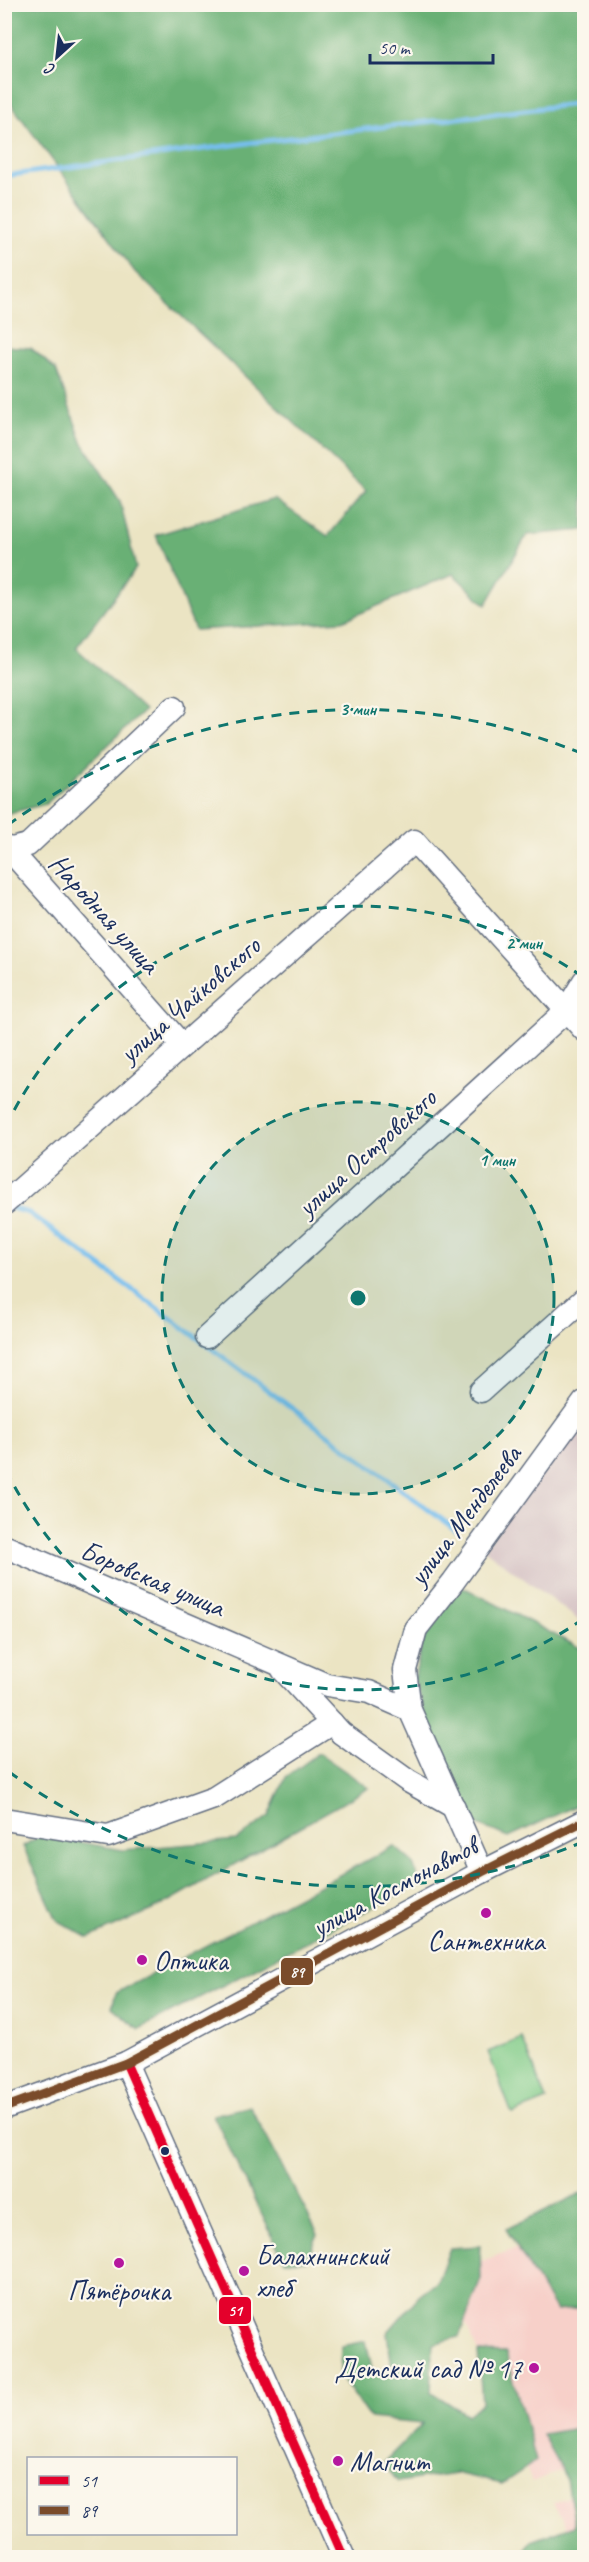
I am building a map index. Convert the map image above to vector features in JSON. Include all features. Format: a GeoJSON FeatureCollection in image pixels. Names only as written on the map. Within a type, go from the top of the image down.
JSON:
{"type":"FeatureCollection","features":[{"type":"Feature","properties":{"kind":"street","name":"Народная улица"},"geometry":{"type":"LineString","coordinates":[[6,849],[28,845],[174,707]]}},
{"type":"Feature","properties":{"kind":"street","name":"улица Чайковского"},"geometry":{"type":"LineString","coordinates":[[4,1204],[414,841],[566,1011]]}},
{"type":"Feature","properties":{"kind":"street","name":"Народная улица"},"geometry":{"type":"LineString","coordinates":[[6,849],[182,1045]]}},
{"type":"Feature","properties":{"kind":"street","name":"улица Островского"},"geometry":{"type":"LineString","coordinates":[[207,1337],[566,1011],[585,981]]}},
{"type":"Feature","properties":{"kind":"street"},"geometry":{"type":"LineString","coordinates":[[566,1011],[585,1030]]}},
{"type":"Feature","properties":{"kind":"street"},"geometry":{"type":"LineString","coordinates":[[481,1391],[585,1299]]}},
{"type":"Feature","properties":{"kind":"street","name":"улица Менделеева"},"geometry":{"type":"LineString","coordinates":[[410,1710],[405,1670],[416,1629],[585,1402]]}},
{"type":"Feature","properties":{"kind":"street","name":"Боровская улица"},"geometry":{"type":"LineString","coordinates":[[4,1546],[327,1685],[369,1692],[410,1710]]}},
{"type":"Feature","properties":{"kind":"street","name":"Боровская улица"},"geometry":{"type":"LineString","coordinates":[[278,1664],[341,1732],[408,1781],[454,1807]]}},
{"type":"Feature","properties":{"kind":"street"},"geometry":{"type":"LineString","coordinates":[[369,1692],[405,1670]]}},
{"type":"Feature","properties":{"kind":"street"},"geometry":{"type":"LineString","coordinates":[[410,1710],[483,1872]]}},
{"type":"Feature","properties":{"kind":"street"},"geometry":{"type":"LineString","coordinates":[[4,1819],[108,1836],[214,1798],[332,1723]]}},
{"type":"Feature","properties":{"kind":"street","name":"улица Космонавтов"},"geometry":{"type":"LineString","coordinates":[[4,2109],[126,2063],[483,1872],[585,1821]]}},
{"type":"Feature","properties":{"kind":"street"},"geometry":{"type":"LineString","coordinates":[[126,2063],[344,2558]]}},
{"type":"Feature","properties":{"kind":"shaded area"},"geometry":{"type":"Polygon","coordinates":[[[584,1417],[584,1624],[484,1549],[584,1417]]]}},
{"type":"Feature","properties":{"kind":"shaded area","name":"Детский сад № 17"},"geometry":{"type":"Polygon","coordinates":[[[584,2224],[584,2461],[532,2482],[445,2274],[584,2224]]]}},
{"type":"Feature","properties":{"kind":"shaded area"},"geometry":{"type":"Polygon","coordinates":[[[584,2490],[584,2557],[553,2503],[584,2490]]]}},
{"type":"Feature","properties":{"kind":"green space"},"geometry":{"type":"Polygon","coordinates":[[[4,5],[584,5],[584,530],[527,535],[486,605],[453,574],[342,621],[195,630],[156,535],[274,499],[328,536],[366,491],[135,272],[5,96],[4,5]]]}},
{"type":"Feature","properties":{"kind":"green space"},"geometry":{"type":"Polygon","coordinates":[[[5,346],[31,348],[56,370],[82,442],[120,501],[136,568],[76,648],[144,711],[46,804],[5,814],[5,346]]]}},
{"type":"Feature","properties":{"kind":"green space"},"geometry":{"type":"Polygon","coordinates":[[[461,1586],[584,1650],[584,1802],[509,1837],[470,1822],[442,1760],[414,1680],[424,1634],[461,1586]]]}},
{"type":"Feature","properties":{"kind":"green space"},"geometry":{"type":"Polygon","coordinates":[[[319,1753],[369,1788],[161,1906],[89,1938],[57,1920],[23,1846],[41,1835],[123,1850],[237,1840],[269,1816],[286,1777],[319,1753]]]}},
{"type":"Feature","properties":{"kind":"green space"},"geometry":{"type":"Polygon","coordinates":[[[394,1846],[412,1862],[420,1883],[139,2029],[112,2007],[116,1993],[394,1846]]]}},
{"type":"Feature","properties":{"kind":"green space"},"geometry":{"type":"Polygon","coordinates":[[[522,2038],[547,2100],[512,2114],[488,2052],[522,2038]]]}},
{"type":"Feature","properties":{"kind":"green space"},"geometry":{"type":"Polygon","coordinates":[[[250,2106],[318,2234],[307,2261],[284,2260],[213,2115],[250,2106]]]}},
{"type":"Feature","properties":{"kind":"green space"},"geometry":{"type":"Polygon","coordinates":[[[584,2192],[584,2308],[556,2311],[506,2229],[584,2192]]]}},
{"type":"Feature","properties":{"kind":"green space"},"geometry":{"type":"Polygon","coordinates":[[[480,2246],[481,2279],[459,2337],[433,2344],[431,2392],[467,2415],[482,2403],[478,2352],[506,2353],[536,2461],[502,2484],[455,2473],[398,2482],[383,2463],[423,2423],[370,2418],[340,2375],[341,2346],[366,2341],[373,2373],[392,2367],[387,2333],[419,2296],[437,2282],[450,2248],[480,2246]]]}},
{"type":"Feature","properties":{"kind":"green space"},"geometry":{"type":"Polygon","coordinates":[[[584,2427],[584,2557],[518,2557],[531,2541],[575,2525],[567,2480],[542,2434],[584,2427]]]}},
{"type":"Feature","properties":{"kind":"waterway"},"geometry":{"type":"LineString","coordinates":[[4,176],[248,143],[584,103]]}},
{"type":"Feature","properties":{"kind":"waterway"},"geometry":{"type":"LineString","coordinates":[[11,1208],[29,1213],[456,1530]]}},
{"type":"Feature","properties":{"kind":"transit line","name":"89"},"geometry":{"type":"LineString","coordinates":[[4,2108],[126,2063],[482,1872],[584,1821]]}},
{"type":"Feature","properties":{"kind":"transit line","name":"51"},"geometry":{"type":"LineString","coordinates":[[126,2063],[344,2558]]}},
{"type":"Feature","properties":{"kind":"place","name":"Сантехника"},"geometry":{"type":"Point","coordinates":[486,1913]}},
{"type":"Feature","properties":{"kind":"place","name":"Оптика"},"geometry":{"type":"Point","coordinates":[142,1960]}},
{"type":"Feature","properties":{"kind":"place","name":"Пятёрочка"},"geometry":{"type":"Point","coordinates":[119,2263]}},
{"type":"Feature","properties":{"kind":"place","name":"Балахнинский хлеб"},"geometry":{"type":"Point","coordinates":[244,2271]}},
{"type":"Feature","properties":{"kind":"place","name":"Детский сад № 17"},"geometry":{"type":"Point","coordinates":[534,2368]}},
{"type":"Feature","properties":{"kind":"place","name":"Магнит"},"geometry":{"type":"Point","coordinates":[338,2461]}}]}
